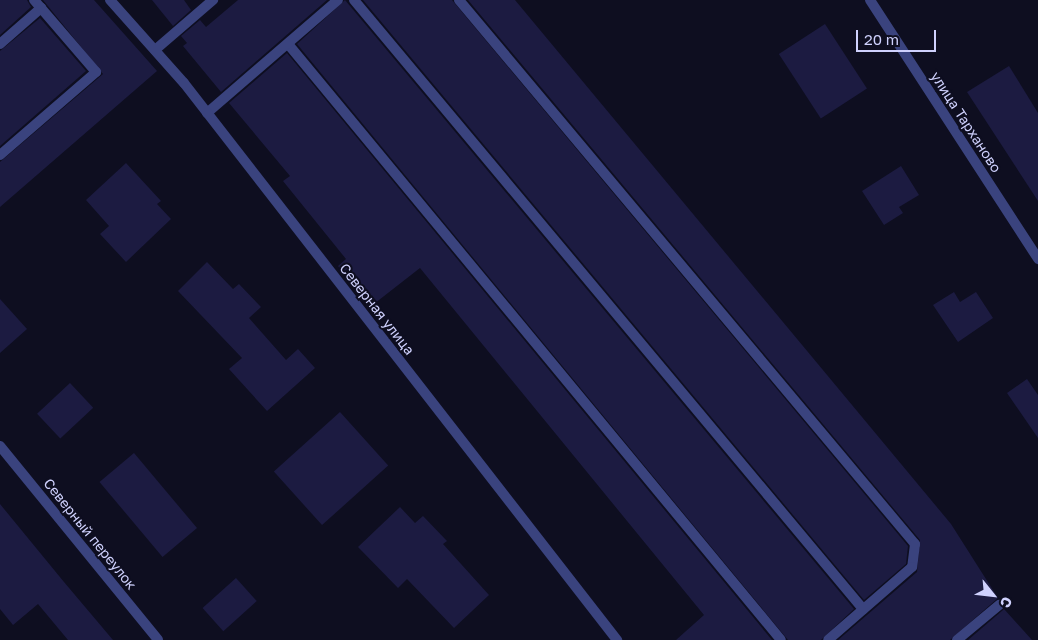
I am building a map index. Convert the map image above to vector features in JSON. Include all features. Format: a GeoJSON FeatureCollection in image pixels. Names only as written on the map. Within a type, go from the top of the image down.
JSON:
{"type":"FeatureCollection","features":[{"type":"Feature","properties":{"kind":"street"},"geometry":{"type":"LineString","coordinates":[[0,155],[96,72],[34,0]]}},
{"type":"Feature","properties":{"kind":"street","name":"Северная улица"},"geometry":{"type":"LineString","coordinates":[[110,0],[207,113],[617,640]]}},
{"type":"Feature","properties":{"kind":"street"},"geometry":{"type":"LineString","coordinates":[[207,113],[338,0]]}},
{"type":"Feature","properties":{"kind":"street"},"geometry":{"type":"LineString","coordinates":[[354,0],[863,609]]}},
{"type":"Feature","properties":{"kind":"street"},"geometry":{"type":"LineString","coordinates":[[459,0],[915,544],[912,567],[828,640]]}},
{"type":"Feature","properties":{"kind":"street","name":"улица Тарханово"},"geometry":{"type":"LineString","coordinates":[[870,0],[1038,259]]}},
{"type":"Feature","properties":{"kind":"street"},"geometry":{"type":"LineString","coordinates":[[154,50],[207,2]]}},
{"type":"Feature","properties":{"kind":"street"},"geometry":{"type":"LineString","coordinates":[[0,44],[41,8]]}},
{"type":"Feature","properties":{"kind":"street"},"geometry":{"type":"LineString","coordinates":[[288,44],[781,640]]}},
{"type":"Feature","properties":{"kind":"street","name":"Северный переулок"},"geometry":{"type":"LineString","coordinates":[[0,446],[158,640]]}},
{"type":"Feature","properties":{"kind":"street"},"geometry":{"type":"LineString","coordinates":[[957,640],[999,605]]}},
{"type":"Feature","properties":{"kind":"building"},"geometry":{"type":"Polygon","coordinates":[[[0,0],[27,0],[31,7],[0,35],[0,0]]]}},
{"type":"Feature","properties":{"kind":"building"},"geometry":{"type":"Polygon","coordinates":[[[43,0],[94,0],[157,71],[0,207],[0,162],[103,74],[43,0]]]}},
{"type":"Feature","properties":{"kind":"building"},"geometry":{"type":"Polygon","coordinates":[[[152,0],[184,0],[191,10],[173,26],[152,0]]]}},
{"type":"Feature","properties":{"kind":"building"},"geometry":{"type":"Polygon","coordinates":[[[238,0],[327,0],[221,92],[183,46],[187,43],[181,36],[200,20],[206,27],[238,0]]]}},
{"type":"Feature","properties":{"kind":"building"},"geometry":{"type":"Polygon","coordinates":[[[345,0],[854,609],[821,640],[788,640],[297,44],[345,0]]]}},
{"type":"Feature","properties":{"kind":"building"},"geometry":{"type":"Polygon","coordinates":[[[363,0],[452,0],[908,546],[906,564],[864,600],[363,0]]]}},
{"type":"Feature","properties":{"kind":"building"},"geometry":{"type":"Polygon","coordinates":[[[468,0],[515,0],[951,524],[998,598],[950,640],[838,640],[917,572],[920,540],[468,0]]]}},
{"type":"Feature","properties":{"kind":"building"},"geometry":{"type":"Polygon","coordinates":[[[40,18],[86,71],[0,146],[0,51],[40,18]]]}},
{"type":"Feature","properties":{"kind":"building"},"geometry":{"type":"Polygon","coordinates":[[[825,24],[867,89],[821,119],[779,54],[825,24]]]}},
{"type":"Feature","properties":{"kind":"building"},"geometry":{"type":"Polygon","coordinates":[[[287,53],[772,640],[676,640],[704,615],[420,268],[370,307],[338,266],[346,259],[283,181],[290,176],[229,103],[287,53]]]}},
{"type":"Feature","properties":{"kind":"building"},"geometry":{"type":"Polygon","coordinates":[[[1009,66],[1038,113],[1038,201],[967,92],[1009,66]]]}},
{"type":"Feature","properties":{"kind":"building"},"geometry":{"type":"Polygon","coordinates":[[[126,163],[161,201],[157,204],[171,219],[126,262],[100,234],[109,226],[86,200],[126,163]]]}},
{"type":"Feature","properties":{"kind":"building"},"geometry":{"type":"Polygon","coordinates":[[[901,166],[919,195],[899,207],[903,213],[884,225],[862,191],[901,166]]]}},
{"type":"Feature","properties":{"kind":"building"},"geometry":{"type":"Polygon","coordinates":[[[207,262],[233,289],[239,284],[261,307],[249,318],[286,360],[298,349],[315,368],[267,411],[229,369],[242,358],[178,291],[207,262]]]}},
{"type":"Feature","properties":{"kind":"building"},"geometry":{"type":"Polygon","coordinates":[[[954,292],[960,302],[976,292],[993,318],[958,342],[933,305],[954,292]]]}},
{"type":"Feature","properties":{"kind":"building"},"geometry":{"type":"Polygon","coordinates":[[[0,299],[27,329],[0,353],[0,299]]]}},
{"type":"Feature","properties":{"kind":"building"},"geometry":{"type":"Polygon","coordinates":[[[1027,379],[1038,395],[1038,438],[1007,393],[1027,379]]]}},
{"type":"Feature","properties":{"kind":"building"},"geometry":{"type":"Polygon","coordinates":[[[70,383],[93,408],[60,439],[37,414],[70,383]]]}},
{"type":"Feature","properties":{"kind":"building"},"geometry":{"type":"Polygon","coordinates":[[[340,412],[388,466],[322,525],[274,472],[340,412]]]}},
{"type":"Feature","properties":{"kind":"building"},"geometry":{"type":"Polygon","coordinates":[[[134,453],[197,528],[163,557],[100,482],[134,453]]]}},
{"type":"Feature","properties":{"kind":"building"},"geometry":{"type":"Polygon","coordinates":[[[0,504],[113,640],[68,640],[38,604],[13,625],[0,609],[0,504]]]}},
{"type":"Feature","properties":{"kind":"building"},"geometry":{"type":"Polygon","coordinates":[[[400,507],[415,523],[423,516],[447,541],[443,544],[489,595],[454,628],[407,579],[398,588],[358,547],[400,507]]]}},
{"type":"Feature","properties":{"kind":"building"},"geometry":{"type":"Polygon","coordinates":[[[236,578],[257,601],[223,631],[203,608],[236,578]]]}},
{"type":"Feature","properties":{"kind":"building"},"geometry":{"type":"Polygon","coordinates":[[[1003,610],[1032,640],[968,640],[1003,610]]]}}]}
